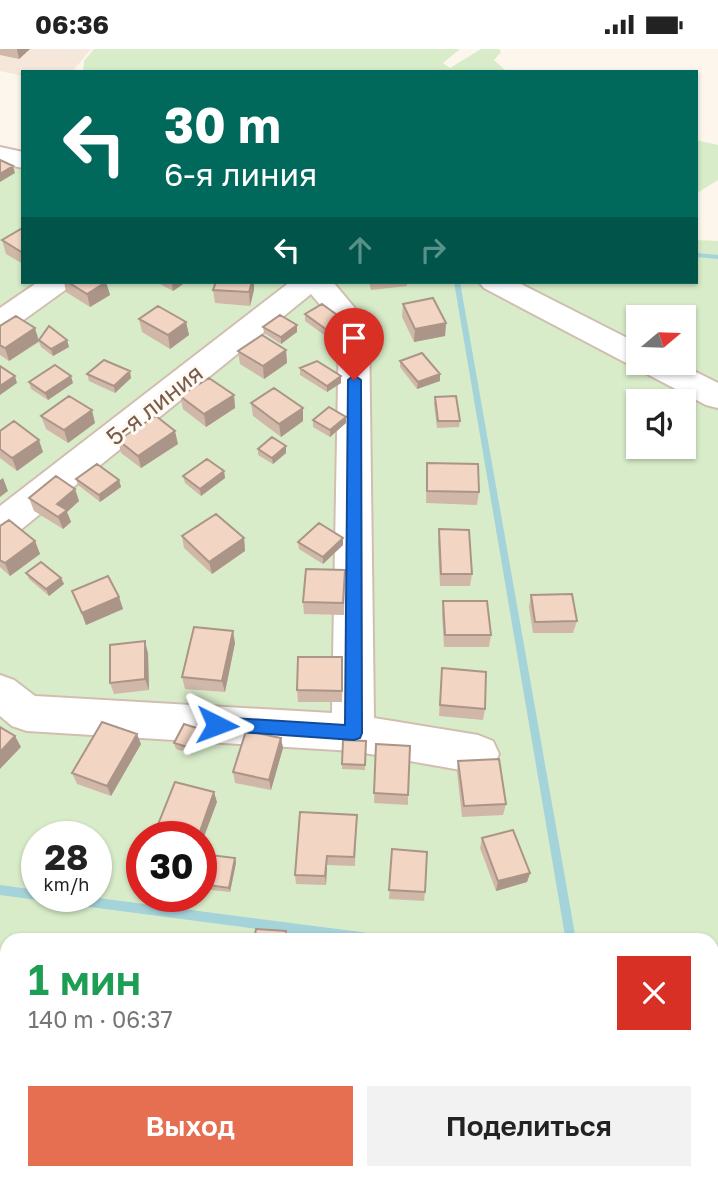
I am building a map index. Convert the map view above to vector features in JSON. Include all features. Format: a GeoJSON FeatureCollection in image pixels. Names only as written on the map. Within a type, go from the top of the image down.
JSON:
{"type":"FeatureCollection","features":[{"type":"Feature","properties":{"kind":"street"},"geometry":{"type":"LineString","coordinates":[[0,155],[21,160]]}},
{"type":"Feature","properties":{"kind":"street"},"geometry":{"type":"LineString","coordinates":[[0,322],[55,284]]}},
{"type":"Feature","properties":{"kind":"street","name":"5-я линия"},"geometry":{"type":"LineString","coordinates":[[0,526],[305,284]]}},
{"type":"Feature","properties":{"kind":"street"},"geometry":{"type":"LineString","coordinates":[[319,284],[354,325],[354,733]]}},
{"type":"Feature","properties":{"kind":"street"},"geometry":{"type":"LineString","coordinates":[[498,284],[626,350]]}},
{"type":"Feature","properties":{"kind":"street"},"geometry":{"type":"LineString","coordinates":[[675,375],[718,397]]}},
{"type":"Feature","properties":{"kind":"street"},"geometry":{"type":"LineString","coordinates":[[0,692],[27,713],[354,733],[478,754]]}},
{"type":"Feature","properties":{"kind":"shaded area"},"geometry":{"type":"Polygon","coordinates":[[[0,49],[91,49],[74,70],[21,70],[21,76],[0,71],[0,49]]]}},
{"type":"Feature","properties":{"kind":"green space"},"geometry":{"type":"Polygon","coordinates":[[[94,49],[460,49],[443,63],[450,68],[481,49],[499,49],[501,52],[494,60],[505,70],[83,70],[84,61],[94,49]]]}},
{"type":"Feature","properties":{"kind":"green space"},"geometry":{"type":"Polygon","coordinates":[[[698,140],[718,145],[718,180],[698,192],[698,140]]]}},
{"type":"Feature","properties":{"kind":"green space"},"geometry":{"type":"Polygon","coordinates":[[[0,155],[21,159],[21,284],[698,284],[698,240],[718,241],[718,933],[0,933],[0,155]]]}},
{"type":"Feature","properties":{"kind":"building"},"geometry":{"type":"Polygon","coordinates":[[[0,160],[13,166],[0,174],[0,160]]]}},
{"type":"Feature","properties":{"kind":"building"},"geometry":{"type":"Polygon","coordinates":[[[21,229],[21,252],[2,240],[21,229]]]}},
{"type":"Feature","properties":{"kind":"building"},"geometry":{"type":"Polygon","coordinates":[[[71,284],[103,284],[87,294],[71,284]]]}},
{"type":"Feature","properties":{"kind":"building"},"geometry":{"type":"Polygon","coordinates":[[[215,284],[251,284],[249,292],[213,290],[215,284]]]}},
{"type":"Feature","properties":{"kind":"building"},"geometry":{"type":"Polygon","coordinates":[[[433,298],[446,323],[415,329],[403,304],[433,298]]]}},
{"type":"Feature","properties":{"kind":"building"},"geometry":{"type":"Polygon","coordinates":[[[322,304],[344,320],[327,330],[305,314],[322,304]]]}},
{"type":"Feature","properties":{"kind":"building"},"geometry":{"type":"Polygon","coordinates":[[[158,306],[186,322],[168,335],[139,319],[158,306]]]}},
{"type":"Feature","properties":{"kind":"building"},"geometry":{"type":"Polygon","coordinates":[[[280,315],[297,325],[281,337],[263,327],[280,315]]]}},
{"type":"Feature","properties":{"kind":"building"},"geometry":{"type":"Polygon","coordinates":[[[16,316],[35,328],[5,348],[0,345],[0,326],[16,316]]]}},
{"type":"Feature","properties":{"kind":"building"},"geometry":{"type":"Polygon","coordinates":[[[49,326],[67,340],[51,349],[39,340],[49,326]]]}},
{"type":"Feature","properties":{"kind":"building"},"geometry":{"type":"Polygon","coordinates":[[[262,335],[286,350],[263,366],[238,351],[262,335]]]}},
{"type":"Feature","properties":{"kind":"building"},"geometry":{"type":"Polygon","coordinates":[[[422,353],[440,374],[418,382],[400,361],[422,353]]]}},
{"type":"Feature","properties":{"kind":"building"},"geometry":{"type":"Polygon","coordinates":[[[104,360],[130,371],[114,386],[87,374],[104,360]]]}},
{"type":"Feature","properties":{"kind":"building"},"geometry":{"type":"Polygon","coordinates":[[[317,361],[341,376],[327,386],[300,368],[317,361]]]}},
{"type":"Feature","properties":{"kind":"building"},"geometry":{"type":"Polygon","coordinates":[[[55,365],[71,376],[45,393],[29,382],[55,365]]]}},
{"type":"Feature","properties":{"kind":"building"},"geometry":{"type":"Polygon","coordinates":[[[0,366],[15,376],[0,386],[0,366]]]}},
{"type":"Feature","properties":{"kind":"building"},"geometry":{"type":"Polygon","coordinates":[[[209,378],[234,395],[204,414],[180,396],[209,378]]]}},
{"type":"Feature","properties":{"kind":"building"},"geometry":{"type":"Polygon","coordinates":[[[274,388],[303,408],[279,424],[251,403],[274,388]]]}},
{"type":"Feature","properties":{"kind":"building"},"geometry":{"type":"Polygon","coordinates":[[[69,396],[92,410],[64,430],[41,416],[69,396]]]}},
{"type":"Feature","properties":{"kind":"building"},"geometry":{"type":"Polygon","coordinates":[[[456,396],[460,421],[438,421],[435,397],[456,396]]]}},
{"type":"Feature","properties":{"kind":"building"},"geometry":{"type":"Polygon","coordinates":[[[329,407],[346,417],[330,430],[313,420],[329,407]]]}},
{"type":"Feature","properties":{"kind":"building"},"geometry":{"type":"Polygon","coordinates":[[[156,416],[175,431],[138,456],[118,440],[156,416]]]}},
{"type":"Feature","properties":{"kind":"building"},"geometry":{"type":"Polygon","coordinates":[[[14,421],[39,440],[12,458],[0,449],[0,431],[14,421]]]}},
{"type":"Feature","properties":{"kind":"building"},"geometry":{"type":"Polygon","coordinates":[[[272,437],[286,446],[272,458],[258,449],[272,437]]]}},
{"type":"Feature","properties":{"kind":"building"},"geometry":{"type":"Polygon","coordinates":[[[207,459],[224,471],[200,489],[183,476],[207,459]]]}},
{"type":"Feature","properties":{"kind":"building"},"geometry":{"type":"Polygon","coordinates":[[[427,463],[478,464],[479,492],[427,491],[427,463]]]}},
{"type":"Feature","properties":{"kind":"building"},"geometry":{"type":"Polygon","coordinates":[[[97,464],[119,480],[99,495],[76,479],[97,464]]]}},
{"type":"Feature","properties":{"kind":"building"},"geometry":{"type":"Polygon","coordinates":[[[56,476],[75,489],[57,504],[67,510],[58,517],[29,498],[56,476]]]}},
{"type":"Feature","properties":{"kind":"building"},"geometry":{"type":"Polygon","coordinates":[[[216,514],[244,538],[209,562],[182,536],[216,514]]]}},
{"type":"Feature","properties":{"kind":"building"},"geometry":{"type":"Polygon","coordinates":[[[9,520],[35,541],[5,563],[0,560],[0,526],[9,520]]]}},
{"type":"Feature","properties":{"kind":"building"},"geometry":{"type":"Polygon","coordinates":[[[319,523],[343,538],[323,557],[298,542],[319,523]]]}},
{"type":"Feature","properties":{"kind":"building"},"geometry":{"type":"Polygon","coordinates":[[[439,529],[469,530],[472,574],[441,574],[439,529]]]}},
{"type":"Feature","properties":{"kind":"building"},"geometry":{"type":"Polygon","coordinates":[[[41,562],[61,578],[46,589],[26,573],[41,562]]]}},
{"type":"Feature","properties":{"kind":"building"},"geometry":{"type":"Polygon","coordinates":[[[306,569],[345,570],[343,603],[303,602],[306,569]]]}},
{"type":"Feature","properties":{"kind":"building"},"geometry":{"type":"Polygon","coordinates":[[[108,576],[119,597],[82,613],[72,591],[108,576]]]}},
{"type":"Feature","properties":{"kind":"building"},"geometry":{"type":"Polygon","coordinates":[[[572,594],[577,621],[535,622],[531,595],[572,594]]]}},
{"type":"Feature","properties":{"kind":"building"},"geometry":{"type":"Polygon","coordinates":[[[443,601],[487,601],[491,635],[445,635],[443,601]]]}},
{"type":"Feature","properties":{"kind":"building"},"geometry":{"type":"Polygon","coordinates":[[[194,627],[233,631],[222,681],[182,677],[194,627]]]}},
{"type":"Feature","properties":{"kind":"building"},"geometry":{"type":"Polygon","coordinates":[[[145,641],[145,679],[110,683],[110,645],[145,641]]]}},
{"type":"Feature","properties":{"kind":"building"},"geometry":{"type":"Polygon","coordinates":[[[298,657],[342,657],[342,691],[297,690],[298,657]]]}},
{"type":"Feature","properties":{"kind":"building"},"geometry":{"type":"Polygon","coordinates":[[[442,668],[486,672],[485,709],[440,705],[442,668]]]}},
{"type":"Feature","properties":{"kind":"building"},"geometry":{"type":"Polygon","coordinates":[[[102,722],[137,734],[107,786],[72,773],[102,722]]]}},
{"type":"Feature","properties":{"kind":"building"},"geometry":{"type":"Polygon","coordinates":[[[184,724],[200,729],[191,748],[174,743],[184,724]]]}},
{"type":"Feature","properties":{"kind":"building"},"geometry":{"type":"Polygon","coordinates":[[[0,727],[15,736],[0,752],[0,727]]]}},
{"type":"Feature","properties":{"kind":"building"},"geometry":{"type":"Polygon","coordinates":[[[246,731],[281,738],[269,780],[233,772],[246,731]]]}},
{"type":"Feature","properties":{"kind":"building"},"geometry":{"type":"Polygon","coordinates":[[[343,740],[366,741],[365,765],[342,764],[343,740]]]}},
{"type":"Feature","properties":{"kind":"building"},"geometry":{"type":"Polygon","coordinates":[[[376,744],[410,746],[408,795],[374,793],[376,744]]]}},
{"type":"Feature","properties":{"kind":"building"},"geometry":{"type":"Polygon","coordinates":[[[499,759],[506,804],[464,806],[458,761],[499,759]]]}},
{"type":"Feature","properties":{"kind":"building"},"geometry":{"type":"Polygon","coordinates":[[[175,782],[214,792],[204,821],[159,821],[175,782]]]}},
{"type":"Feature","properties":{"kind":"building"},"geometry":{"type":"Polygon","coordinates":[[[300,812],[357,815],[354,857],[327,856],[325,876],[295,875],[300,812]]]}},
{"type":"Feature","properties":{"kind":"building"},"geometry":{"type":"Polygon","coordinates":[[[513,830],[530,873],[498,881],[482,838],[513,830]]]}},
{"type":"Feature","properties":{"kind":"building"},"geometry":{"type":"Polygon","coordinates":[[[392,849],[427,852],[425,892],[389,890],[392,849]]]}},
{"type":"Feature","properties":{"kind":"building"},"geometry":{"type":"Polygon","coordinates":[[[217,856],[235,858],[229,888],[217,886],[217,856]]]}},
{"type":"Feature","properties":{"kind":"building"},"geometry":{"type":"Polygon","coordinates":[[[256,929],[286,931],[286,933],[255,933],[256,929]]]}},
{"type":"Feature","properties":{"kind":"waterway"},"geometry":{"type":"LineString","coordinates":[[698,255],[718,257]]}},
{"type":"Feature","properties":{"kind":"waterway"},"geometry":{"type":"LineString","coordinates":[[457,284],[570,933]]}},
{"type":"Feature","properties":{"kind":"waterway"},"geometry":{"type":"LineString","coordinates":[[0,890],[21,893]]}},
{"type":"Feature","properties":{"kind":"waterway"},"geometry":{"type":"LineString","coordinates":[[112,905],[330,933]]}},
{"type":"Feature","properties":{"kind":"route"},"geometry":{"type":"LineString","coordinates":[[217,725],[354,733],[354,380]]}}]}
